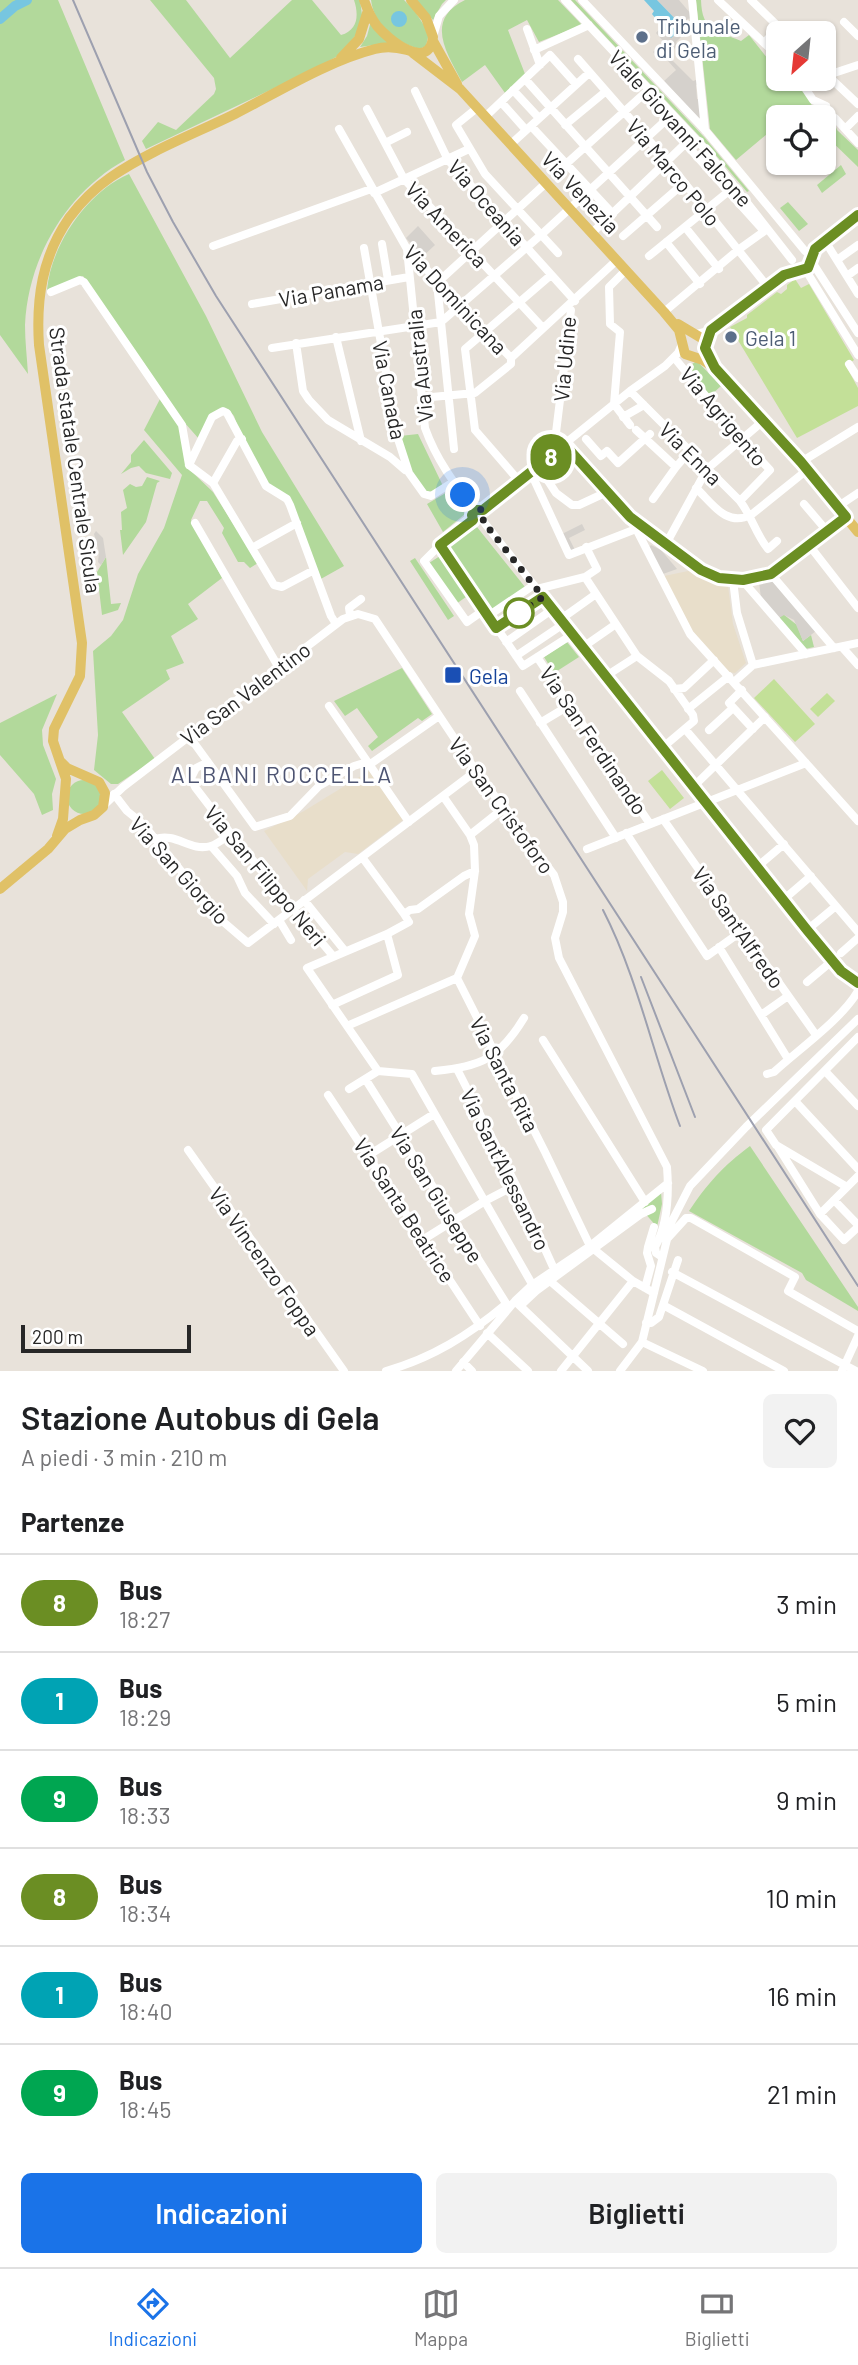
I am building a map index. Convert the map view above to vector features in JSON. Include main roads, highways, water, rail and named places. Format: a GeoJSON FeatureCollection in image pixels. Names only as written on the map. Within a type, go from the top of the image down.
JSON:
{"type":"FeatureCollection","features":[{"type":"Feature","properties":{"kind":"main road","name":"Via Venezia"},"geometry":{"type":"LineString","coordinates":[[411,0],[426,18],[433,39],[460,89]]}},
{"type":"Feature","properties":{"kind":"main road","name":"Via Venezia"},"geometry":{"type":"LineString","coordinates":[[366,4],[377,25],[390,39],[460,89],[673,321]]}},
{"type":"Feature","properties":{"kind":"main road","name":"Strada statale Centrale Sicula"},"geometry":{"type":"LineString","coordinates":[[333,64],[359,39],[366,4]]}},
{"type":"Feature","properties":{"kind":"main road"},"geometry":{"type":"LineString","coordinates":[[410,51],[428,50],[433,39]]}},
{"type":"Feature","properties":{"kind":"main road","name":"Strada statale Centrale Sicula"},"geometry":{"type":"LineString","coordinates":[[64,790],[65,779],[61,761],[53,741],[54,729],[80,676],[82,643],[38,345],[40,285],[47,260],[69,218],[97,188],[129,166],[333,64],[378,48],[394,47],[410,51]]}},
{"type":"Feature","properties":{"kind":"main road"},"geometry":{"type":"LineString","coordinates":[[673,321],[701,337],[715,368],[804,466],[858,532]]}},
{"type":"Feature","properties":{"kind":"main road"},"geometry":{"type":"LineString","coordinates":[[673,321],[683,351],[715,368]]}},
{"type":"Feature","properties":{"kind":"main road"},"geometry":{"type":"LineString","coordinates":[[682,343],[687,336],[695,334]]}},
{"type":"Feature","properties":{"kind":"main road"},"geometry":{"type":"LineString","coordinates":[[693,358],[700,356],[705,346]]}},
{"type":"Feature","properties":{"kind":"main road"},"geometry":{"type":"LineString","coordinates":[[57,836],[74,823],[99,812],[103,807],[105,793],[99,782],[67,768],[61,761]]}},
{"type":"Feature","properties":{"kind":"main road"},"geometry":{"type":"LineString","coordinates":[[0,889],[48,849],[61,826],[64,790],[72,779],[85,775]]}},
{"type":"Feature","properties":{"kind":"main road"},"geometry":{"type":"LineString","coordinates":[[64,803],[76,816],[88,818]]}},
{"type":"Feature","properties":{"kind":"water"},"geometry":{"type":"Polygon","coordinates":[[[644,0],[657,0],[683,27],[671,38],[644,0]]]}},
{"type":"Feature","properties":{"kind":"water"},"geometry":{"type":"Polygon","coordinates":[[[399,11],[405,13],[405,25],[399,27],[393,25],[391,19],[393,13],[399,11]]]}},
{"type":"Feature","properties":{"kind":"waterway"},"geometry":{"type":"LineString","coordinates":[[0,19],[27,0]]}},
{"type":"Feature","properties":{"kind":"railway"},"geometry":{"type":"LineString","coordinates":[[73,0],[147,172],[216,296],[858,1286]]}},
{"type":"Feature","properties":{"kind":"railway"},"geometry":{"type":"LineString","coordinates":[[603,910],[636,990],[680,1126]]}},
{"type":"Feature","properties":{"kind":"railway"},"geometry":{"type":"LineString","coordinates":[[641,977],[695,1117]]}},
{"type":"Feature","properties":{"kind":"place","name":"Tribunale di Gela"},"geometry":{"type":"Point","coordinates":[642,37]}},
{"type":"Feature","properties":{"kind":"place","name":"Gela 1"},"geometry":{"type":"Point","coordinates":[731,337]}},
{"type":"Feature","properties":{"kind":"place","name":"Gela"},"geometry":{"type":"Point","coordinates":[453,675]}},
{"type":"Feature","properties":{"kind":"district","name":"ALBANI ROCCELLA"},"geometry":{"type":"Point","coordinates":[282,774]}}]}
